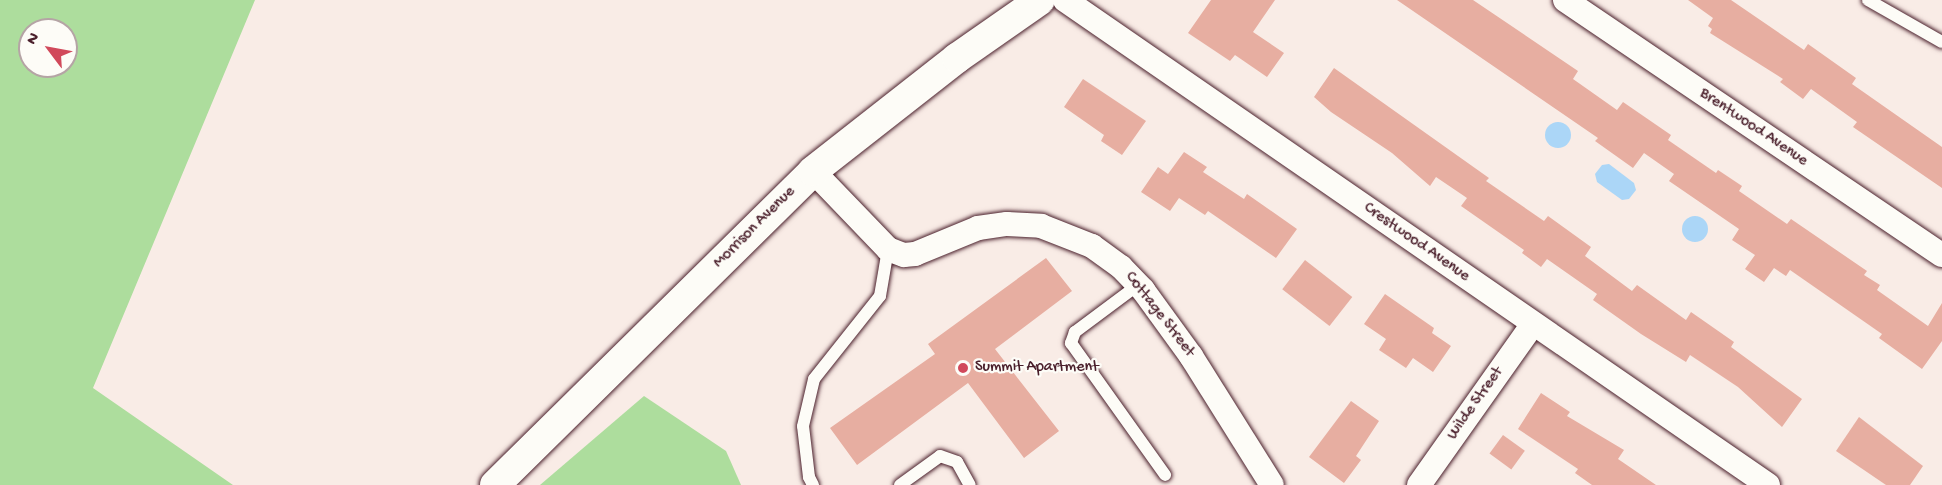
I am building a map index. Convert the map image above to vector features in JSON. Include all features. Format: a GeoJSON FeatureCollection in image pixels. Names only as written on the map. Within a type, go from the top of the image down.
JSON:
{"type":"FeatureCollection","features":[{"type":"Feature","properties":{"kind":"street","name":"Morrison Avenue"},"geometry":{"type":"LineString","coordinates":[[495,485],[813,171],[957,58],[1040,0]]}},
{"type":"Feature","properties":{"kind":"street","name":"Crestwood Avenue"},"geometry":{"type":"LineString","coordinates":[[1065,0],[1768,485]]}},
{"type":"Feature","properties":{"kind":"street","name":"Brentwood Avenue"},"geometry":{"type":"LineString","coordinates":[[1565,0],[1942,255]]}},
{"type":"Feature","properties":{"kind":"street"},"geometry":{"type":"LineString","coordinates":[[813,171],[888,249]]}},
{"type":"Feature","properties":{"kind":"street","name":"Cottage Street"},"geometry":{"type":"LineString","coordinates":[[888,249],[915,254],[978,228],[1007,224],[1041,226],[1092,246],[1121,267],[1138,285],[1191,356],[1272,485]]}},
{"type":"Feature","properties":{"kind":"street","name":"Wilde Street"},"geometry":{"type":"LineString","coordinates":[[1419,485],[1533,324]]}},
{"type":"Feature","properties":{"kind":"lane"},"geometry":{"type":"LineString","coordinates":[[1868,0],[1942,42]]}},
{"type":"Feature","properties":{"kind":"lane"},"geometry":{"type":"LineString","coordinates":[[813,485],[809,477],[803,426],[814,379],[880,296],[888,249]]}},
{"type":"Feature","properties":{"kind":"lane"},"geometry":{"type":"LineString","coordinates":[[1138,285],[1075,332],[1071,343],[1165,475]]}},
{"type":"Feature","properties":{"kind":"lane"},"geometry":{"type":"LineString","coordinates":[[900,485],[940,456],[957,462],[970,485]]}},
{"type":"Feature","properties":{"kind":"green space"},"geometry":{"type":"Polygon","coordinates":[[[0,0],[255,0],[93,388],[233,485],[0,485],[0,0]]]}},
{"type":"Feature","properties":{"kind":"green space"},"geometry":{"type":"Polygon","coordinates":[[[644,396],[726,451],[741,485],[540,485],[644,396]]]}},
{"type":"Feature","properties":{"kind":"water"},"geometry":{"type":"Polygon","coordinates":[[[1558,122],[1567,126],[1571,135],[1567,144],[1558,148],[1549,144],[1545,135],[1549,126],[1558,122]]]}},
{"type":"Feature","properties":{"kind":"water"},"geometry":{"type":"Polygon","coordinates":[[[1609,164],[1634,183],[1636,190],[1629,199],[1622,200],[1597,182],[1595,174],[1602,165],[1609,164]]]}},
{"type":"Feature","properties":{"kind":"water"},"geometry":{"type":"Polygon","coordinates":[[[1695,216],[1704,220],[1708,229],[1704,238],[1695,242],[1686,238],[1682,229],[1686,220],[1695,216]]]}},
{"type":"Feature","properties":{"kind":"building"},"geometry":{"type":"Polygon","coordinates":[[[1211,0],[1275,0],[1253,32],[1284,53],[1267,77],[1235,55],[1230,61],[1188,33],[1211,0]]]}},
{"type":"Feature","properties":{"kind":"building"},"geometry":{"type":"Polygon","coordinates":[[[1397,0],[1473,0],[1578,71],[1573,79],[1617,110],[1623,102],[1671,135],[1668,140],[1716,173],[1718,170],[1742,186],[1739,191],[1787,224],[1791,219],[1867,271],[1864,275],[1880,285],[1877,290],[1928,326],[1942,303],[1942,341],[1922,369],[1879,338],[1882,334],[1790,270],[1786,276],[1774,268],[1764,282],[1745,269],[1755,255],[1732,240],[1739,229],[1669,181],[1674,174],[1644,153],[1633,168],[1595,141],[1598,138],[1397,0]]]}},
{"type":"Feature","properties":{"kind":"building"},"geometry":{"type":"Polygon","coordinates":[[[1688,0],[1731,0],[1804,50],[1808,44],[1856,78],[1852,84],[1942,147],[1942,188],[1853,127],[1857,122],[1811,89],[1803,99],[1780,82],[1783,79],[1710,33],[1712,29],[1708,26],[1713,18],[1688,0]]]}},
{"type":"Feature","properties":{"kind":"building"},"geometry":{"type":"Polygon","coordinates":[[[1334,68],[1489,178],[1486,181],[1544,221],[1548,216],[1591,247],[1585,256],[1632,291],[1637,285],[1686,320],[1691,312],[1734,342],[1731,347],[1802,399],[1782,427],[1738,387],[1690,355],[1686,362],[1641,334],[1593,300],[1597,294],[1547,259],[1541,267],[1522,253],[1524,250],[1461,206],[1467,198],[1436,177],[1430,186],[1392,153],[1331,112],[1314,97],[1334,68]]]}},
{"type":"Feature","properties":{"kind":"building"},"geometry":{"type":"Polygon","coordinates":[[[1083,79],[1146,121],[1122,155],[1101,141],[1104,135],[1064,107],[1083,79]]]}},
{"type":"Feature","properties":{"kind":"building"},"geometry":{"type":"Polygon","coordinates":[[[1184,152],[1207,167],[1203,172],[1244,199],[1247,194],[1297,229],[1276,258],[1208,211],[1205,215],[1179,198],[1170,211],[1141,192],[1158,167],[1168,174],[1184,152]]]}},
{"type":"Feature","properties":{"kind":"building","name":"Summit Apartment"},"geometry":{"type":"Polygon","coordinates":[[[1046,258],[1072,291],[995,349],[1059,431],[1024,458],[968,383],[857,465],[830,428],[935,354],[928,344],[1046,258]]]}},
{"type":"Feature","properties":{"kind":"building"},"geometry":{"type":"Polygon","coordinates":[[[1305,260],[1352,297],[1330,326],[1282,289],[1305,260]]]}},
{"type":"Feature","properties":{"kind":"building"},"geometry":{"type":"Polygon","coordinates":[[[1385,294],[1434,328],[1432,333],[1451,346],[1433,372],[1413,358],[1406,368],[1379,350],[1386,339],[1364,324],[1385,294]]]}},
{"type":"Feature","properties":{"kind":"building"},"geometry":{"type":"Polygon","coordinates":[[[1541,393],[1570,412],[1567,416],[1624,450],[1618,459],[1656,485],[1592,485],[1575,473],[1578,469],[1518,429],[1541,393]]]}},
{"type":"Feature","properties":{"kind":"building"},"geometry":{"type":"Polygon","coordinates":[[[1351,401],[1379,421],[1356,456],[1361,460],[1344,483],[1309,457],[1351,401]]]}},
{"type":"Feature","properties":{"kind":"building"},"geometry":{"type":"Polygon","coordinates":[[[1859,417],[1923,466],[1910,485],[1886,485],[1836,451],[1859,417]]]}},
{"type":"Feature","properties":{"kind":"building"},"geometry":{"type":"Polygon","coordinates":[[[1503,435],[1525,451],[1511,469],[1489,454],[1503,435]]]}},
{"type":"Feature","properties":{"kind":"place","name":"Summit Apartment"},"geometry":{"type":"Point","coordinates":[963,368]}}]}
